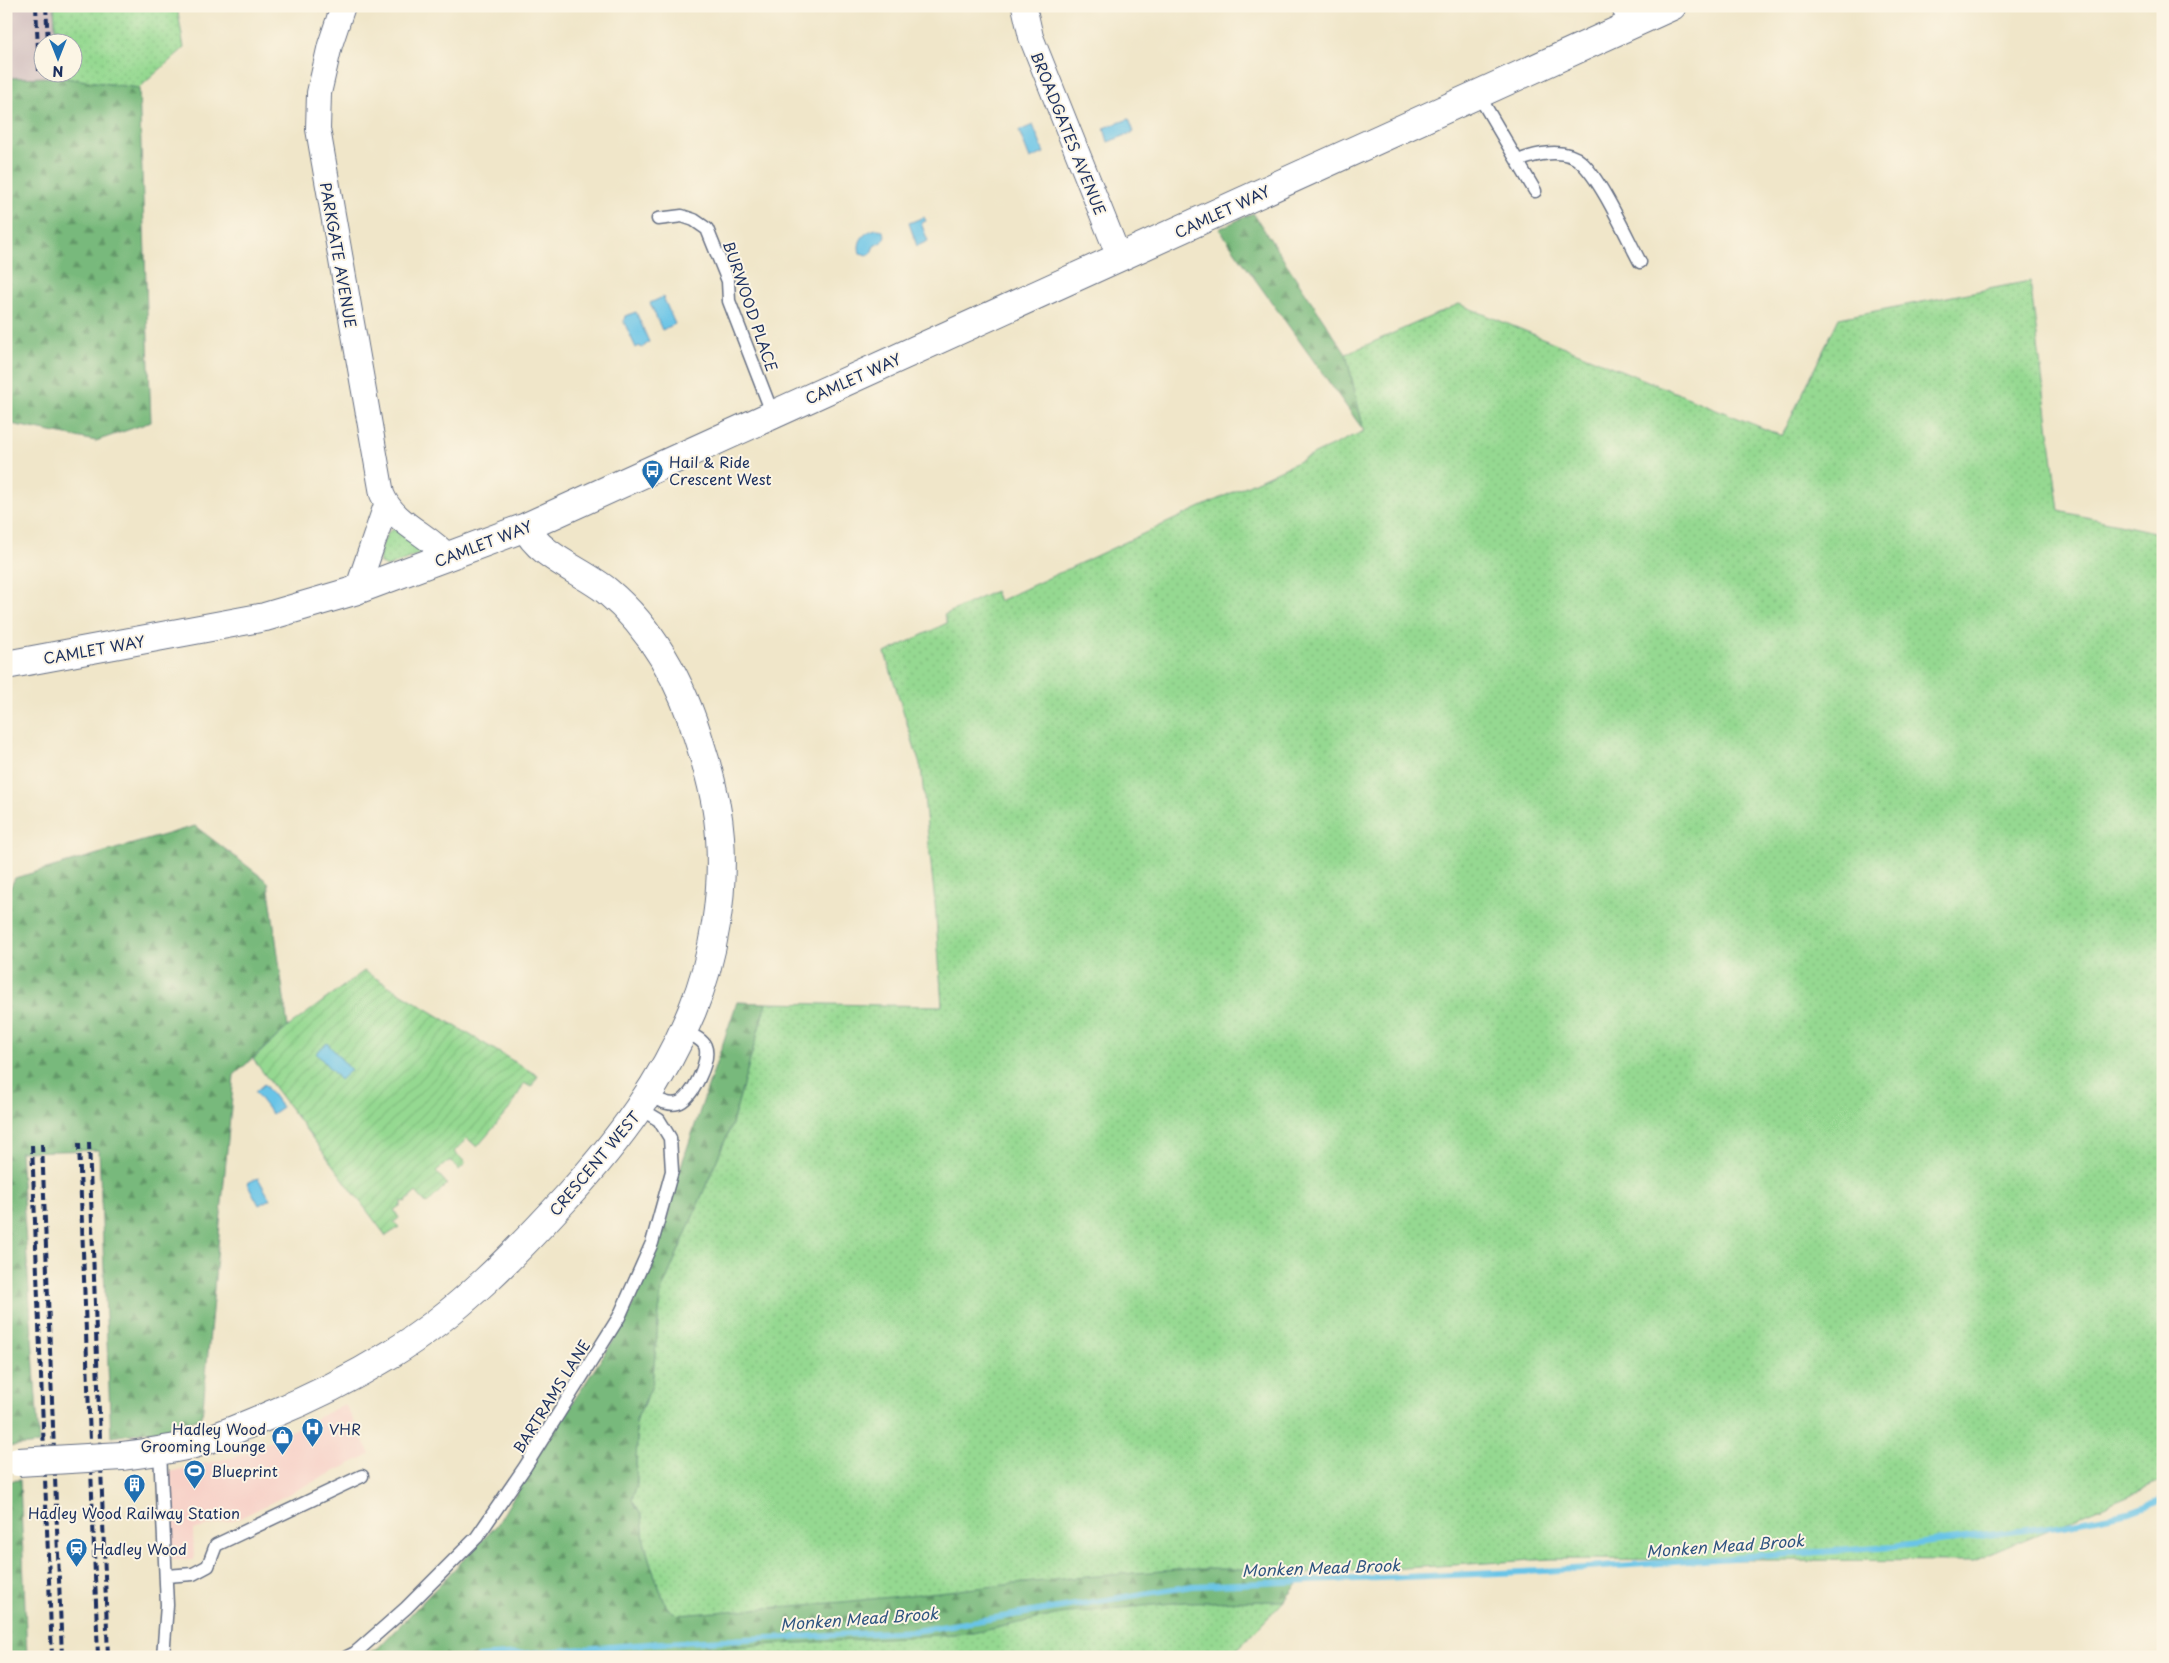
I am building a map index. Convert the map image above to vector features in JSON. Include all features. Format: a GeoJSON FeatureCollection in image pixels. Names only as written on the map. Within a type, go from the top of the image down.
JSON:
{"type":"FeatureCollection","features":[{"type":"Feature","properties":{"kind":"street","name":"PARKGATE AVENUE"},"geometry":{"type":"LineString","coordinates":[[343,6],[330,45],[319,93],[318,129],[382,494],[386,505]]}},
{"type":"Feature","properties":{"kind":"street","name":"BROADGATES AVENUE"},"geometry":{"type":"LineString","coordinates":[[1024,6],[1031,37],[1119,257]]}},
{"type":"Feature","properties":{"kind":"street","name":"CAMLET WAY"},"geometry":{"type":"LineString","coordinates":[[6,665],[265,617],[357,590],[526,527],[1478,94],[1628,15],[1672,6]]}},
{"type":"Feature","properties":{"kind":"street"},"geometry":{"type":"LineString","coordinates":[[357,590],[386,505],[396,516],[440,548],[448,557]]}},
{"type":"Feature","properties":{"kind":"street","name":"CRESCENT WEST"},"geometry":{"type":"LineString","coordinates":[[12,1462],[122,1456],[192,1444],[287,1408],[393,1353],[460,1302],[528,1238],[593,1168],[622,1133],[644,1101],[683,1032],[693,1010],[713,939],[720,870],[720,835],[713,795],[698,735],[683,693],[663,656],[627,609],[605,589],[534,541],[526,527]]}},
{"type":"Feature","properties":{"kind":"lane"},"geometry":{"type":"LineString","coordinates":[[1478,94],[1535,191]]}},
{"type":"Feature","properties":{"kind":"lane"},"geometry":{"type":"LineString","coordinates":[[1518,161],[1547,153],[1567,155],[1580,161],[1607,200],[1640,262]]}},
{"type":"Feature","properties":{"kind":"lane","name":"BURWOOD PLACE"},"geometry":{"type":"LineString","coordinates":[[658,219],[682,216],[694,220],[707,229],[728,281],[729,301],[773,415]]}},
{"type":"Feature","properties":{"kind":"lane"},"geometry":{"type":"LineString","coordinates":[[644,1101],[668,1104],[679,1103],[692,1093],[706,1060],[706,1048],[702,1040],[683,1032]]}},
{"type":"Feature","properties":{"kind":"lane","name":"BARTRAMS LANE"},"geometry":{"type":"LineString","coordinates":[[347,1657],[355,1653],[406,1608],[477,1537],[525,1467],[619,1317],[652,1243],[672,1171],[670,1138],[644,1101]]}},
{"type":"Feature","properties":{"kind":"lane"},"geometry":{"type":"LineString","coordinates":[[160,1451],[167,1605],[163,1657]]}},
{"type":"Feature","properties":{"kind":"lane"},"geometry":{"type":"LineString","coordinates":[[166,1576],[194,1574],[208,1566],[216,1545],[362,1476]]}},
{"type":"Feature","properties":{"kind":"shaded area"},"geometry":{"type":"Polygon","coordinates":[[[6,6],[54,6],[55,32],[32,32],[32,78],[6,78],[6,6]]]}},
{"type":"Feature","properties":{"kind":"shaded area"},"geometry":{"type":"Polygon","coordinates":[[[345,1404],[370,1454],[240,1518],[193,1530],[194,1560],[172,1560],[169,1472],[242,1455],[345,1404]]]}},
{"type":"Feature","properties":{"kind":"green space"},"geometry":{"type":"Polygon","coordinates":[[[54,6],[177,6],[184,48],[139,88],[82,80],[82,32],[55,32],[54,6]]]}},
{"type":"Feature","properties":{"kind":"green space"},"geometry":{"type":"Polygon","coordinates":[[[6,78],[32,78],[32,82],[82,82],[82,80],[139,88],[151,422],[96,441],[6,423],[6,78]]]}},
{"type":"Feature","properties":{"kind":"green space"},"geometry":{"type":"Polygon","coordinates":[[[1253,213],[1346,354],[1364,431],[1219,229],[1253,213]]]}},
{"type":"Feature","properties":{"kind":"green space"},"geometry":{"type":"Polygon","coordinates":[[[2030,281],[2059,511],[2163,534],[2163,1481],[1974,1561],[1551,1559],[1306,1574],[1284,1601],[1230,1657],[697,1657],[678,1615],[667,1608],[644,1541],[642,1516],[632,1500],[637,1484],[635,1422],[652,1386],[661,1292],[732,1124],[766,1003],[942,1006],[935,903],[921,768],[885,653],[947,623],[944,615],[995,591],[999,601],[1364,431],[1346,354],[1459,304],[1782,436],[1839,318],[2030,281]]]}},
{"type":"Feature","properties":{"kind":"green space"},"geometry":{"type":"Polygon","coordinates":[[[392,529],[399,529],[423,548],[422,553],[387,567],[380,563],[382,544],[386,535],[392,529]]]}},
{"type":"Feature","properties":{"kind":"green space"},"geometry":{"type":"Polygon","coordinates":[[[195,826],[268,882],[288,1027],[234,1075],[202,1417],[165,1429],[111,1437],[99,1150],[20,1152],[39,1444],[6,1447],[6,896],[15,878],[195,826]]]}},
{"type":"Feature","properties":{"kind":"green space"},"geometry":{"type":"Polygon","coordinates":[[[364,971],[538,1076],[531,1087],[524,1083],[512,1106],[477,1147],[467,1138],[454,1152],[466,1163],[459,1170],[450,1160],[436,1171],[447,1184],[427,1204],[416,1192],[405,1202],[402,1201],[401,1205],[394,1210],[399,1218],[394,1222],[399,1227],[386,1236],[253,1059],[288,1027],[364,971]]]}},
{"type":"Feature","properties":{"kind":"green space"},"geometry":{"type":"Polygon","coordinates":[[[737,1002],[766,1003],[732,1124],[661,1292],[652,1386],[635,1422],[637,1484],[632,1500],[642,1517],[644,1541],[667,1608],[678,1615],[842,1602],[1072,1578],[1188,1569],[1284,1569],[1306,1574],[1284,1601],[1184,1602],[1060,1614],[973,1633],[694,1649],[697,1657],[664,1657],[664,1652],[570,1657],[361,1657],[378,1648],[497,1525],[538,1455],[625,1323],[653,1257],[669,1212],[678,1175],[737,1002]]]}},
{"type":"Feature","properties":{"kind":"green space"},"geometry":{"type":"Polygon","coordinates":[[[20,1480],[27,1657],[6,1657],[6,1481],[20,1480]]]}},
{"type":"Feature","properties":{"kind":"green space"},"geometry":{"type":"Polygon","coordinates":[[[664,1652],[664,1657],[579,1657],[664,1652]]]}},
{"type":"Feature","properties":{"kind":"water"},"geometry":{"type":"Polygon","coordinates":[[[1129,119],[1134,132],[1108,142],[1104,128],[1129,119]]]}},
{"type":"Feature","properties":{"kind":"water"},"geometry":{"type":"Polygon","coordinates":[[[1033,125],[1044,153],[1030,159],[1019,131],[1033,125]]]}},
{"type":"Feature","properties":{"kind":"water"},"geometry":{"type":"Polygon","coordinates":[[[924,217],[926,221],[921,223],[928,241],[917,246],[909,223],[924,217]]]}},
{"type":"Feature","properties":{"kind":"water"},"geometry":{"type":"Polygon","coordinates":[[[882,230],[885,235],[883,241],[874,246],[871,253],[867,255],[860,253],[859,244],[863,237],[870,231],[882,230]]]}},
{"type":"Feature","properties":{"kind":"water"},"geometry":{"type":"Polygon","coordinates":[[[663,297],[675,324],[662,330],[650,303],[663,297]]]}},
{"type":"Feature","properties":{"kind":"water"},"geometry":{"type":"Polygon","coordinates":[[[636,312],[649,342],[642,348],[639,346],[636,348],[624,322],[625,316],[636,312]]]}},
{"type":"Feature","properties":{"kind":"water"},"geometry":{"type":"Polygon","coordinates":[[[327,1043],[351,1070],[340,1080],[316,1053],[327,1043]]]}},
{"type":"Feature","properties":{"kind":"water"},"geometry":{"type":"Polygon","coordinates":[[[264,1084],[282,1107],[272,1114],[255,1092],[264,1084]]]}},
{"type":"Feature","properties":{"kind":"water"},"geometry":{"type":"Polygon","coordinates":[[[258,1178],[270,1199],[259,1205],[247,1183],[258,1178]]]}},
{"type":"Feature","properties":{"kind":"waterway","name":"Monken Mead Brook"},"geometry":{"type":"LineString","coordinates":[[479,1657],[661,1643],[915,1631],[1192,1586],[1543,1571],[1893,1547],[2065,1525],[2130,1512],[2163,1500]]}},
{"type":"Feature","properties":{"kind":"railway"},"geometry":{"type":"LineString","coordinates":[[36,6],[37,32]]}},
{"type":"Feature","properties":{"kind":"railway"},"geometry":{"type":"LineString","coordinates":[[46,6],[47,32]]}},
{"type":"Feature","properties":{"kind":"railway"},"geometry":{"type":"LineString","coordinates":[[89,1142],[108,1657]]}},
{"type":"Feature","properties":{"kind":"railway"},"geometry":{"type":"LineString","coordinates":[[79,1143],[98,1657]]}},
{"type":"Feature","properties":{"kind":"railway"},"geometry":{"type":"LineString","coordinates":[[42,1144],[62,1657]]}},
{"type":"Feature","properties":{"kind":"railway"},"geometry":{"type":"LineString","coordinates":[[32,1145],[52,1657]]}},
{"type":"Feature","properties":{"kind":"place","name":"Hail & Ride Crescent West"},"geometry":{"type":"Point","coordinates":[653,489]}},
{"type":"Feature","properties":{"kind":"place","name":"VHR"},"geometry":{"type":"Point","coordinates":[313,1447]}},
{"type":"Feature","properties":{"kind":"place","name":"Hadley Wood Grooming Lounge"},"geometry":{"type":"Point","coordinates":[282,1456]}},
{"type":"Feature","properties":{"kind":"place","name":"Blueprint"},"geometry":{"type":"Point","coordinates":[195,1489]}},
{"type":"Feature","properties":{"kind":"place","name":"Hadley Wood Railway Station"},"geometry":{"type":"Point","coordinates":[134,1503]}},
{"type":"Feature","properties":{"kind":"place","name":"Hadley Wood"},"geometry":{"type":"Point","coordinates":[77,1567]}}]}
